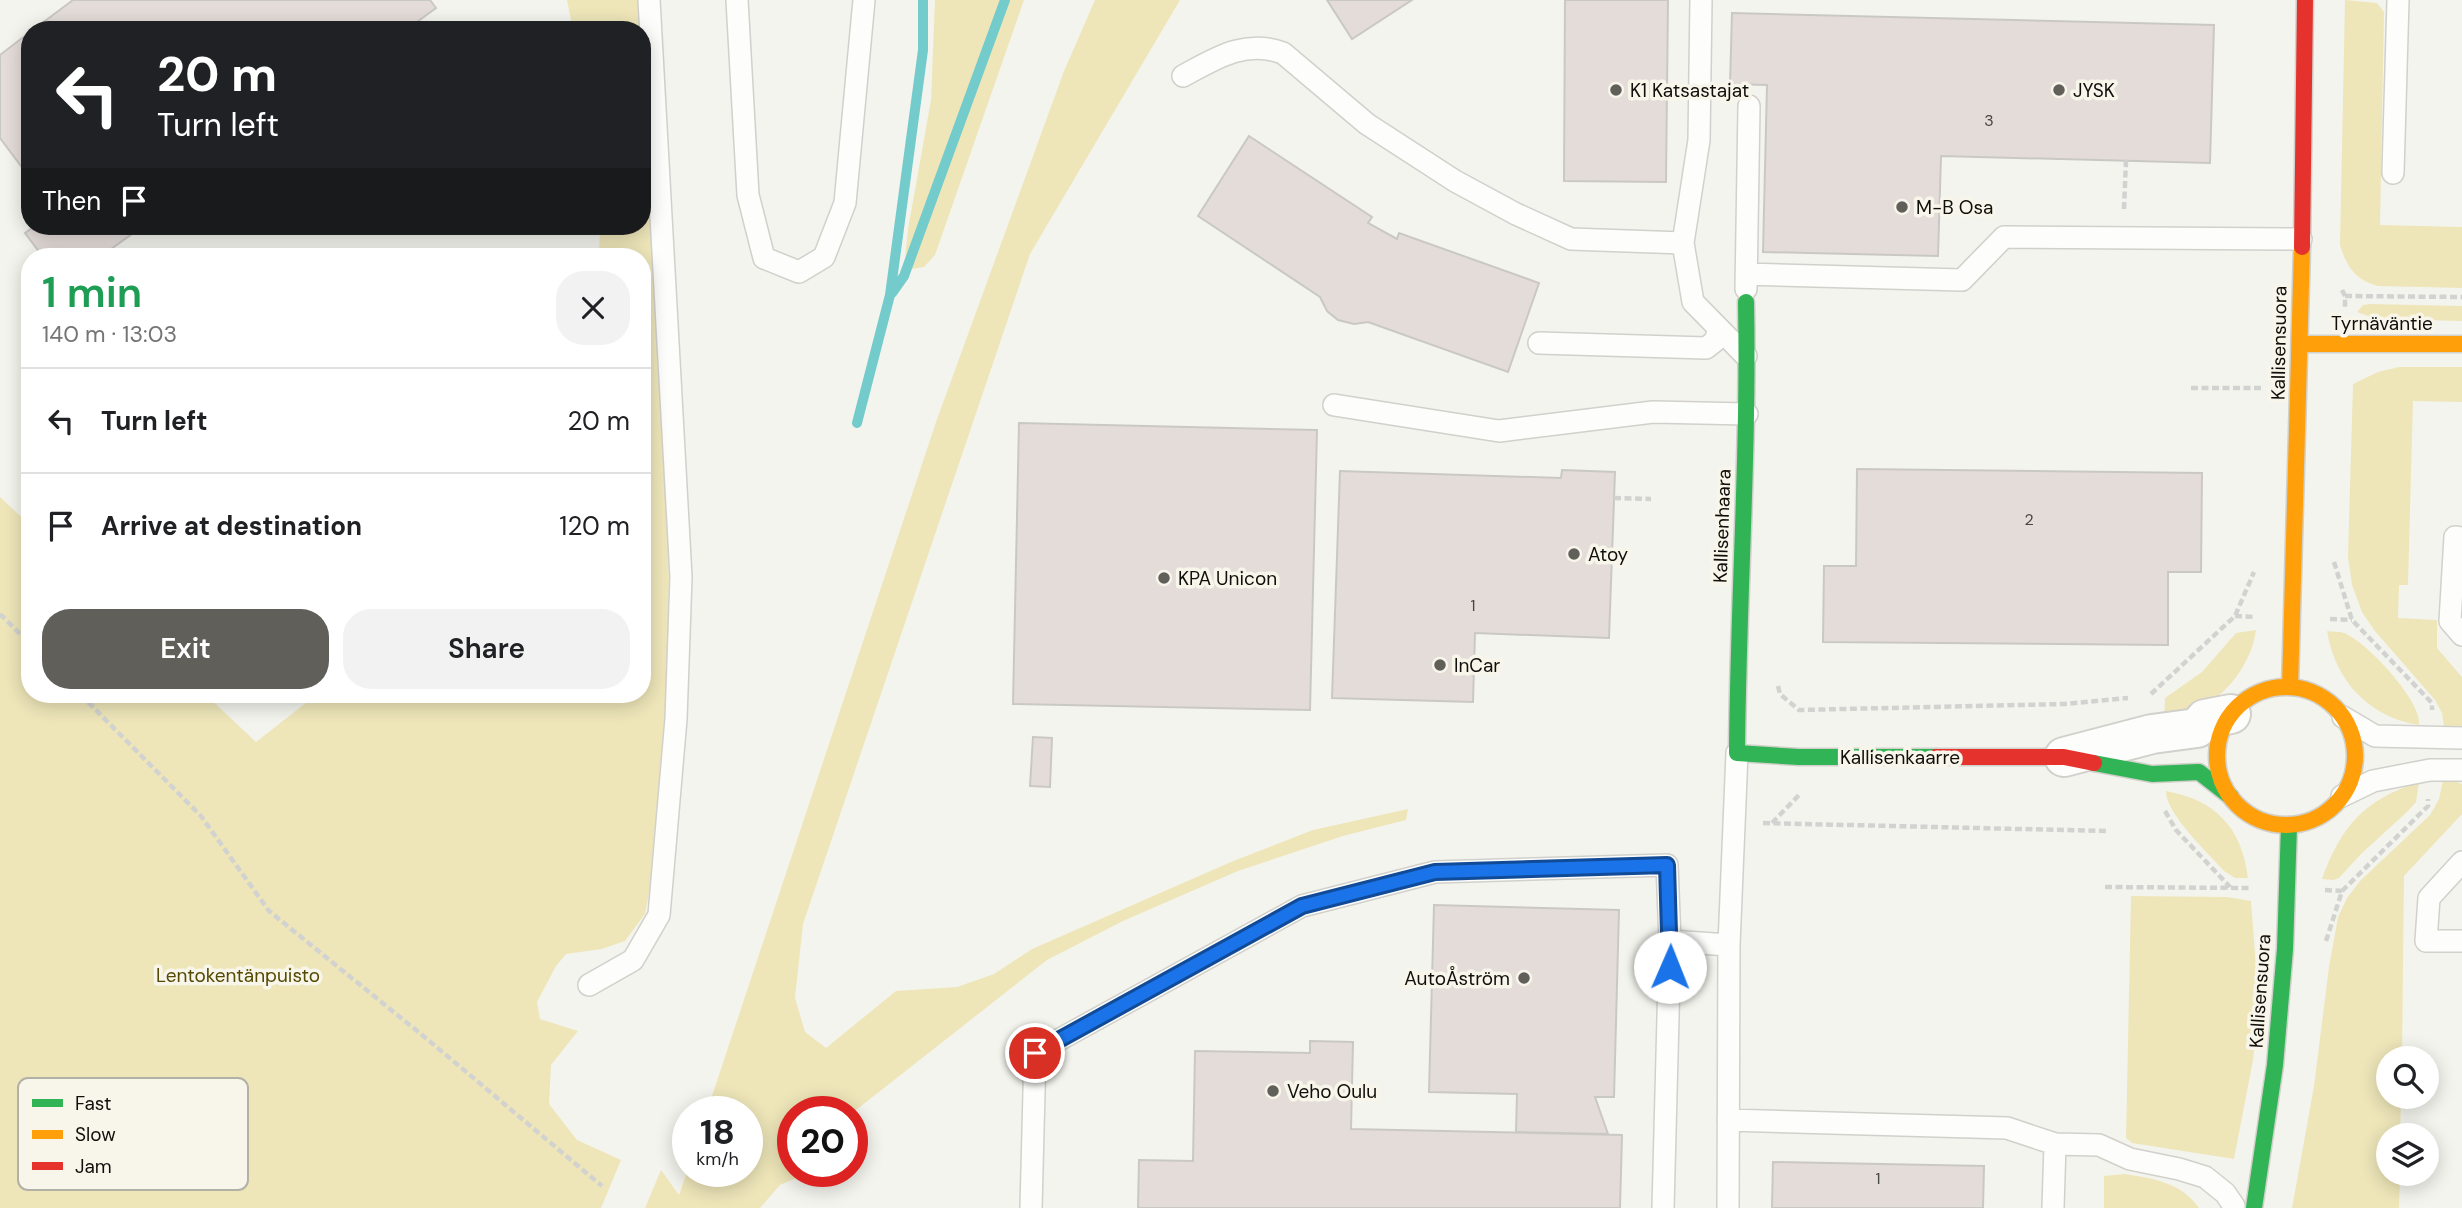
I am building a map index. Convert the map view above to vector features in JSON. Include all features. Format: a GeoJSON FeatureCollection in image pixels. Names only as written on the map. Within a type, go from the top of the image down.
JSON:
{"type":"FeatureCollection","features":[{"type":"Feature","properties":{"kind":"street","name":"Kallisensuora"},"geometry":{"type":"LineString","coordinates":[[2290,687],[2301,344],[2305,0]]}},
{"type":"Feature","properties":{"kind":"street","name":"Kallisenhaara"},"geometry":{"type":"LineString","coordinates":[[1737,752],[1738,647],[1747,414],[1746,302]]}},
{"type":"Feature","properties":{"kind":"street","name":"Tyrnäväntie"},"geometry":{"type":"LineString","coordinates":[[2301,344],[2462,344]]}},
{"type":"Feature","properties":{"kind":"street"},"geometry":{"type":"LineString","coordinates":[[2290,687],[2311,691],[2329,702],[2343,717],[2352,737],[2355,757],[2351,778],[2342,796],[2328,811],[2310,821],[2289,825],[2267,822],[2247,813],[2231,797],[2220,778],[2217,756],[2221,734],[2231,714],[2248,698],[2268,689],[2290,687]]}},
{"type":"Feature","properties":{"kind":"street","name":"Kallisenkaarre"},"geometry":{"type":"LineString","coordinates":[[2064,757],[2152,734],[2197,728],[2205,719],[2231,714]]}},
{"type":"Feature","properties":{"kind":"street","name":"Kallisenkaarre"},"geometry":{"type":"LineString","coordinates":[[1737,752],[1799,757],[2064,757],[2152,774],[2199,772],[2231,797]]}},
{"type":"Feature","properties":{"kind":"street","name":"Kallisensuora"},"geometry":{"type":"LineString","coordinates":[[2241,1208],[2260,1159],[2275,1065],[2282,987],[2289,825]]}},
{"type":"Feature","properties":{"kind":"lane"},"geometry":{"type":"LineString","coordinates":[[649,0],[650,21]]}},
{"type":"Feature","properties":{"kind":"lane"},"geometry":{"type":"LineString","coordinates":[[737,0],[748,195],[764,258],[799,272],[824,257],[845,203],[864,0]]}},
{"type":"Feature","properties":{"kind":"lane"},"geometry":{"type":"LineString","coordinates":[[1701,0],[1699,140],[1683,243],[1693,302],[1746,356]]}},
{"type":"Feature","properties":{"kind":"lane"},"geometry":{"type":"LineString","coordinates":[[2393,173],[2398,0]]}},
{"type":"Feature","properties":{"kind":"lane"},"geometry":{"type":"LineString","coordinates":[[589,985],[633,960],[659,915],[676,719],[681,577],[651,36]]}},
{"type":"Feature","properties":{"kind":"lane"},"geometry":{"type":"LineString","coordinates":[[1183,76],[1230,51],[1269,48],[1283,53],[1367,124],[1455,181],[1516,214],[1571,239],[1683,243]]}},
{"type":"Feature","properties":{"kind":"lane"},"geometry":{"type":"LineString","coordinates":[[1746,302],[1749,106]]}},
{"type":"Feature","properties":{"kind":"lane"},"geometry":{"type":"LineString","coordinates":[[1746,274],[1962,280],[2004,237],[2301,239]]}},
{"type":"Feature","properties":{"kind":"lane"},"geometry":{"type":"LineString","coordinates":[[1539,343],[1706,348],[1715,341],[1719,329]]}},
{"type":"Feature","properties":{"kind":"lane"},"geometry":{"type":"LineString","coordinates":[[1334,405],[1499,431],[1653,412],[1747,414]]}},
{"type":"Feature","properties":{"kind":"lane"},"geometry":{"type":"LineString","coordinates":[[2462,538],[2455,537],[2450,621],[2462,635]]}},
{"type":"Feature","properties":{"kind":"lane"},"geometry":{"type":"LineString","coordinates":[[2343,717],[2375,736],[2462,738]]}},
{"type":"Feature","properties":{"kind":"lane"},"geometry":{"type":"LineString","coordinates":[[1728,1208],[1729,945],[1737,752]]}},
{"type":"Feature","properties":{"kind":"lane"},"geometry":{"type":"LineString","coordinates":[[2342,796],[2372,781],[2430,770],[2462,770]]}},
{"type":"Feature","properties":{"kind":"lane"},"geometry":{"type":"LineString","coordinates":[[2462,862],[2429,898],[2426,941],[2462,941]]}},
{"type":"Feature","properties":{"kind":"lane"},"geometry":{"type":"LineString","coordinates":[[1031,1208],[1035,1053],[1302,906],[1435,872],[1667,865],[1670,941],[1663,1208]]}},
{"type":"Feature","properties":{"kind":"lane"},"geometry":{"type":"LineString","coordinates":[[1670,941],[1729,945]]}},
{"type":"Feature","properties":{"kind":"lane"},"geometry":{"type":"LineString","coordinates":[[1728,1120],[2007,1128],[2055,1144],[2099,1145],[2130,1159],[2205,1177],[2241,1208]]}},
{"type":"Feature","properties":{"kind":"lane"},"geometry":{"type":"LineString","coordinates":[[2053,1208],[2055,1144]]}},
{"type":"Feature","properties":{"kind":"path"},"geometry":{"type":"LineString","coordinates":[[2123,237],[2126,160]]}},
{"type":"Feature","properties":{"kind":"path"},"geometry":{"type":"LineString","coordinates":[[2340,285],[2345,296],[2343,343]]}},
{"type":"Feature","properties":{"kind":"path"},"geometry":{"type":"LineString","coordinates":[[2345,296],[2462,297]]}},
{"type":"Feature","properties":{"kind":"path"},"geometry":{"type":"LineString","coordinates":[[2191,388],[2265,388],[2265,375]]}},
{"type":"Feature","properties":{"kind":"path"},"geometry":{"type":"LineString","coordinates":[[1614,498],[1651,499]]}},
{"type":"Feature","properties":{"kind":"path"},"geometry":{"type":"LineString","coordinates":[[2334,559],[2352,620],[2432,703],[2431,738]]}},
{"type":"Feature","properties":{"kind":"path"},"geometry":{"type":"LineString","coordinates":[[1777,684],[1780,695],[1799,709],[2064,704],[2149,695],[2235,616],[2258,563]]}},
{"type":"Feature","properties":{"kind":"path"},"geometry":{"type":"LineString","coordinates":[[0,614],[21,635]]}},
{"type":"Feature","properties":{"kind":"path"},"geometry":{"type":"LineString","coordinates":[[2149,695],[2152,734]]}},
{"type":"Feature","properties":{"kind":"path"},"geometry":{"type":"LineString","coordinates":[[88,703],[201,816],[269,911],[602,1186]]}},
{"type":"Feature","properties":{"kind":"path"},"geometry":{"type":"LineString","coordinates":[[2326,947],[2342,891],[2428,806],[2430,770]]}},
{"type":"Feature","properties":{"kind":"path"},"geometry":{"type":"LineString","coordinates":[[2105,887],[2231,887],[2176,830],[2154,791],[2152,774]]}},
{"type":"Feature","properties":{"kind":"path"},"geometry":{"type":"LineString","coordinates":[[1734,822],[2106,831]]}},
{"type":"Feature","properties":{"kind":"green space","name":"Lentokentänpuisto"},"geometry":{"type":"Polygon","coordinates":[[[567,0],[642,0],[643,21],[571,21],[567,0]]]}},
{"type":"Feature","properties":{"kind":"green space"},"geometry":{"type":"Polygon","coordinates":[[[935,0],[1024,0],[935,255],[924,267],[912,269],[905,258],[931,100],[935,0]]]}},
{"type":"Feature","properties":{"kind":"green space"},"geometry":{"type":"Polygon","coordinates":[[[1095,0],[1180,0],[1030,254],[803,924],[795,998],[805,1032],[826,1048],[896,991],[957,987],[994,974],[1032,949],[1231,862],[1313,830],[1408,809],[1406,820],[1343,836],[1238,871],[1123,921],[1047,960],[868,1101],[868,1096],[777,1096],[778,1187],[760,1208],[645,1208],[661,1170],[679,1195],[682,1187],[763,1187],[763,1096],[712,1096],[936,422],[1064,71],[1095,0]]]}},
{"type":"Feature","properties":{"kind":"green space"},"geometry":{"type":"Polygon","coordinates":[[[2345,0],[2377,3],[2384,12],[2380,225],[2462,227],[2462,288],[2370,284],[2353,272],[2342,253],[2345,0]]]}},
{"type":"Feature","properties":{"kind":"green space","name":"Lentokentänpuisto"},"geometry":{"type":"Polygon","coordinates":[[[651,168],[663,393],[669,580],[667,717],[658,848],[645,914],[625,941],[602,949],[566,954],[556,966],[537,1002],[540,1019],[578,1031],[551,1065],[549,1104],[577,1140],[621,1160],[601,1208],[0,1208],[0,497],[21,517],[21,703],[215,703],[256,742],[306,703],[651,703],[651,248],[599,248],[600,235],[651,235],[651,168]]]}},
{"type":"Feature","properties":{"kind":"green space"},"geometry":{"type":"Polygon","coordinates":[[[2363,305],[2462,306],[2462,321],[2376,319],[2357,312],[2363,305]]]}},
{"type":"Feature","properties":{"kind":"green space"},"geometry":{"type":"Polygon","coordinates":[[[2399,367],[2462,367],[2462,402],[2413,401],[2408,585],[2399,585],[2398,618],[2437,620],[2437,648],[2462,677],[2462,726],[2444,727],[2442,713],[2435,700],[2374,630],[2362,612],[2352,585],[2348,557],[2353,384],[2378,372],[2399,367]]]}},
{"type":"Feature","properties":{"kind":"green space"},"geometry":{"type":"Polygon","coordinates":[[[2256,630],[2244,665],[2220,694],[2200,708],[2164,720],[2165,698],[2202,672],[2236,633],[2256,630]]]}},
{"type":"Feature","properties":{"kind":"green space"},"geometry":{"type":"Polygon","coordinates":[[[2327,631],[2342,632],[2354,638],[2391,673],[2412,702],[2419,725],[2385,714],[2357,694],[2338,666],[2327,631]]]}},
{"type":"Feature","properties":{"kind":"green space"},"geometry":{"type":"Polygon","coordinates":[[[2443,780],[2462,784],[2462,814],[2404,876],[2402,1046],[2376,1046],[2376,1109],[2401,1109],[2400,1123],[2376,1123],[2376,1186],[2400,1186],[2399,1208],[2292,1208],[2314,1086],[2338,917],[2347,898],[2360,881],[2430,815],[2439,799],[2443,780]]]}},
{"type":"Feature","properties":{"kind":"green space"},"geometry":{"type":"Polygon","coordinates":[[[2419,782],[2416,802],[2408,811],[2339,878],[2322,879],[2337,844],[2357,817],[2383,797],[2419,782]]]}},
{"type":"Feature","properties":{"kind":"green space"},"geometry":{"type":"Polygon","coordinates":[[[2166,791],[2199,801],[2224,819],[2240,845],[2248,878],[2235,878],[2224,871],[2180,821],[2166,791]]]}},
{"type":"Feature","properties":{"kind":"green space"},"geometry":{"type":"Polygon","coordinates":[[[2131,896],[2227,897],[2251,901],[2259,1007],[2253,1060],[2234,1159],[2132,1143],[2126,1138],[2131,896]]]}},
{"type":"Feature","properties":{"kind":"green space"},"geometry":{"type":"Polygon","coordinates":[[[2125,1174],[2175,1187],[2192,1199],[2199,1208],[2104,1208],[2104,1176],[2125,1174]]]}},
{"type":"Feature","properties":{"kind":"building"},"geometry":{"type":"Polygon","coordinates":[[[73,0],[430,0],[436,8],[418,21],[45,21],[73,0]]]}},
{"type":"Feature","properties":{"kind":"building"},"geometry":{"type":"Polygon","coordinates":[[[1327,0],[1412,0],[1352,39],[1327,0]]]}},
{"type":"Feature","properties":{"kind":"building","name":"K1 Katsastajat"},"geometry":{"type":"Polygon","coordinates":[[[1565,0],[1668,0],[1666,182],[1564,181],[1565,0]]]}},
{"type":"Feature","properties":{"kind":"building"},"geometry":{"type":"Polygon","coordinates":[[[1732,13],[2214,25],[2210,163],[1941,156],[1938,256],[1763,252],[1767,85],[1730,84],[1732,13]]]}},
{"type":"Feature","properties":{"kind":"building"},"geometry":{"type":"Polygon","coordinates":[[[21,39],[21,166],[0,138],[0,55],[21,39]]]}},
{"type":"Feature","properties":{"kind":"building"},"geometry":{"type":"Polygon","coordinates":[[[1249,136],[1372,217],[1368,223],[1397,239],[1399,233],[1539,283],[1508,372],[1368,322],[1354,324],[1338,320],[1327,311],[1320,297],[1198,216],[1249,136]]]}},
{"type":"Feature","properties":{"kind":"building"},"geometry":{"type":"Polygon","coordinates":[[[26,235],[131,235],[112,248],[36,248],[26,235]]]}},
{"type":"Feature","properties":{"kind":"building","name":"KPA Unicon"},"geometry":{"type":"Polygon","coordinates":[[[1019,423],[1317,430],[1310,710],[1013,704],[1019,423]]]}},
{"type":"Feature","properties":{"kind":"building"},"geometry":{"type":"Polygon","coordinates":[[[1857,469],[2202,473],[2201,572],[2168,572],[2168,645],[1823,642],[1824,566],[1856,566],[1857,469]]]}},
{"type":"Feature","properties":{"kind":"building"},"geometry":{"type":"Polygon","coordinates":[[[1562,470],[1615,472],[1609,638],[1475,633],[1473,702],[1332,698],[1340,471],[1561,478],[1562,470]]]}},
{"type":"Feature","properties":{"kind":"building"},"geometry":{"type":"Polygon","coordinates":[[[1033,737],[1052,738],[1050,787],[1030,786],[1033,737]]]}},
{"type":"Feature","properties":{"kind":"building","name":"AutoÅström"},"geometry":{"type":"Polygon","coordinates":[[[1434,905],[1619,910],[1614,1097],[1595,1097],[1608,1134],[1516,1132],[1517,1094],[1429,1092],[1434,905]]]}},
{"type":"Feature","properties":{"kind":"building","name":"Veho Oulu"},"geometry":{"type":"Polygon","coordinates":[[[1310,1041],[1353,1042],[1351,1129],[1622,1135],[1620,1208],[1138,1208],[1139,1160],[1193,1161],[1195,1051],[1310,1053],[1310,1041]]]}},
{"type":"Feature","properties":{"kind":"building"},"geometry":{"type":"Polygon","coordinates":[[[1773,1162],[1984,1166],[1983,1208],[1772,1208],[1773,1162]]]}},
{"type":"Feature","properties":{"kind":"waterway"},"geometry":{"type":"LineString","coordinates":[[857,423],[890,295],[923,50],[923,0]]}},
{"type":"Feature","properties":{"kind":"waterway"},"geometry":{"type":"LineString","coordinates":[[892,293],[904,276],[1005,0]]}},
{"type":"Feature","properties":{"kind":"traffic: fast"},"geometry":{"type":"LineString","coordinates":[[1746,302],[1746,415],[1737,753],[1799,757],[1936,757]]}},
{"type":"Feature","properties":{"kind":"traffic: fast"},"geometry":{"type":"LineString","coordinates":[[2094,763],[2152,774],[2199,772],[2231,797]]}},
{"type":"Feature","properties":{"kind":"traffic: fast"},"geometry":{"type":"LineString","coordinates":[[2254,1208],[2275,1065],[2285,949],[2289,825]]}},
{"type":"Feature","properties":{"kind":"traffic: slow"},"geometry":{"type":"LineString","coordinates":[[2290,687],[2302,247]]}},
{"type":"Feature","properties":{"kind":"traffic: slow"},"geometry":{"type":"LineString","coordinates":[[2301,344],[2462,344]]}},
{"type":"Feature","properties":{"kind":"traffic: slow"},"geometry":{"type":"LineString","coordinates":[[2286,687],[2312,693],[2334,708],[2349,730],[2355,756],[2349,782],[2334,804],[2312,819],[2286,825],[2260,819],[2238,804],[2223,782],[2217,756],[2223,730],[2238,708],[2260,693],[2286,687]]}},
{"type":"Feature","properties":{"kind":"traffic: jam"},"geometry":{"type":"LineString","coordinates":[[2302,247],[2305,0]]}},
{"type":"Feature","properties":{"kind":"traffic: jam"},"geometry":{"type":"LineString","coordinates":[[1936,757],[2064,757],[2094,763]]}},
{"type":"Feature","properties":{"kind":"place","name":"K1 Katsastajat"},"geometry":{"type":"Point","coordinates":[1616,90]}},
{"type":"Feature","properties":{"kind":"place","name":"JYSK"},"geometry":{"type":"Point","coordinates":[2059,90]}},
{"type":"Feature","properties":{"kind":"place","name":"M-B Osa"},"geometry":{"type":"Point","coordinates":[1902,207]}},
{"type":"Feature","properties":{"kind":"place","name":"Atoy"},"geometry":{"type":"Point","coordinates":[1574,554]}},
{"type":"Feature","properties":{"kind":"place","name":"KPA Unicon"},"geometry":{"type":"Point","coordinates":[1164,578]}},
{"type":"Feature","properties":{"kind":"place","name":"InCar"},"geometry":{"type":"Point","coordinates":[1440,665]}},
{"type":"Feature","properties":{"kind":"place","name":"AutoÅström"},"geometry":{"type":"Point","coordinates":[1524,978]}},
{"type":"Feature","properties":{"kind":"place","name":"Veho Oulu"},"geometry":{"type":"Point","coordinates":[1273,1091]}},
{"type":"Feature","properties":{"kind":"route"},"geometry":{"type":"LineString","coordinates":[[1035,1053],[1302,906],[1435,872],[1667,865],[1670,967]]}}]}
